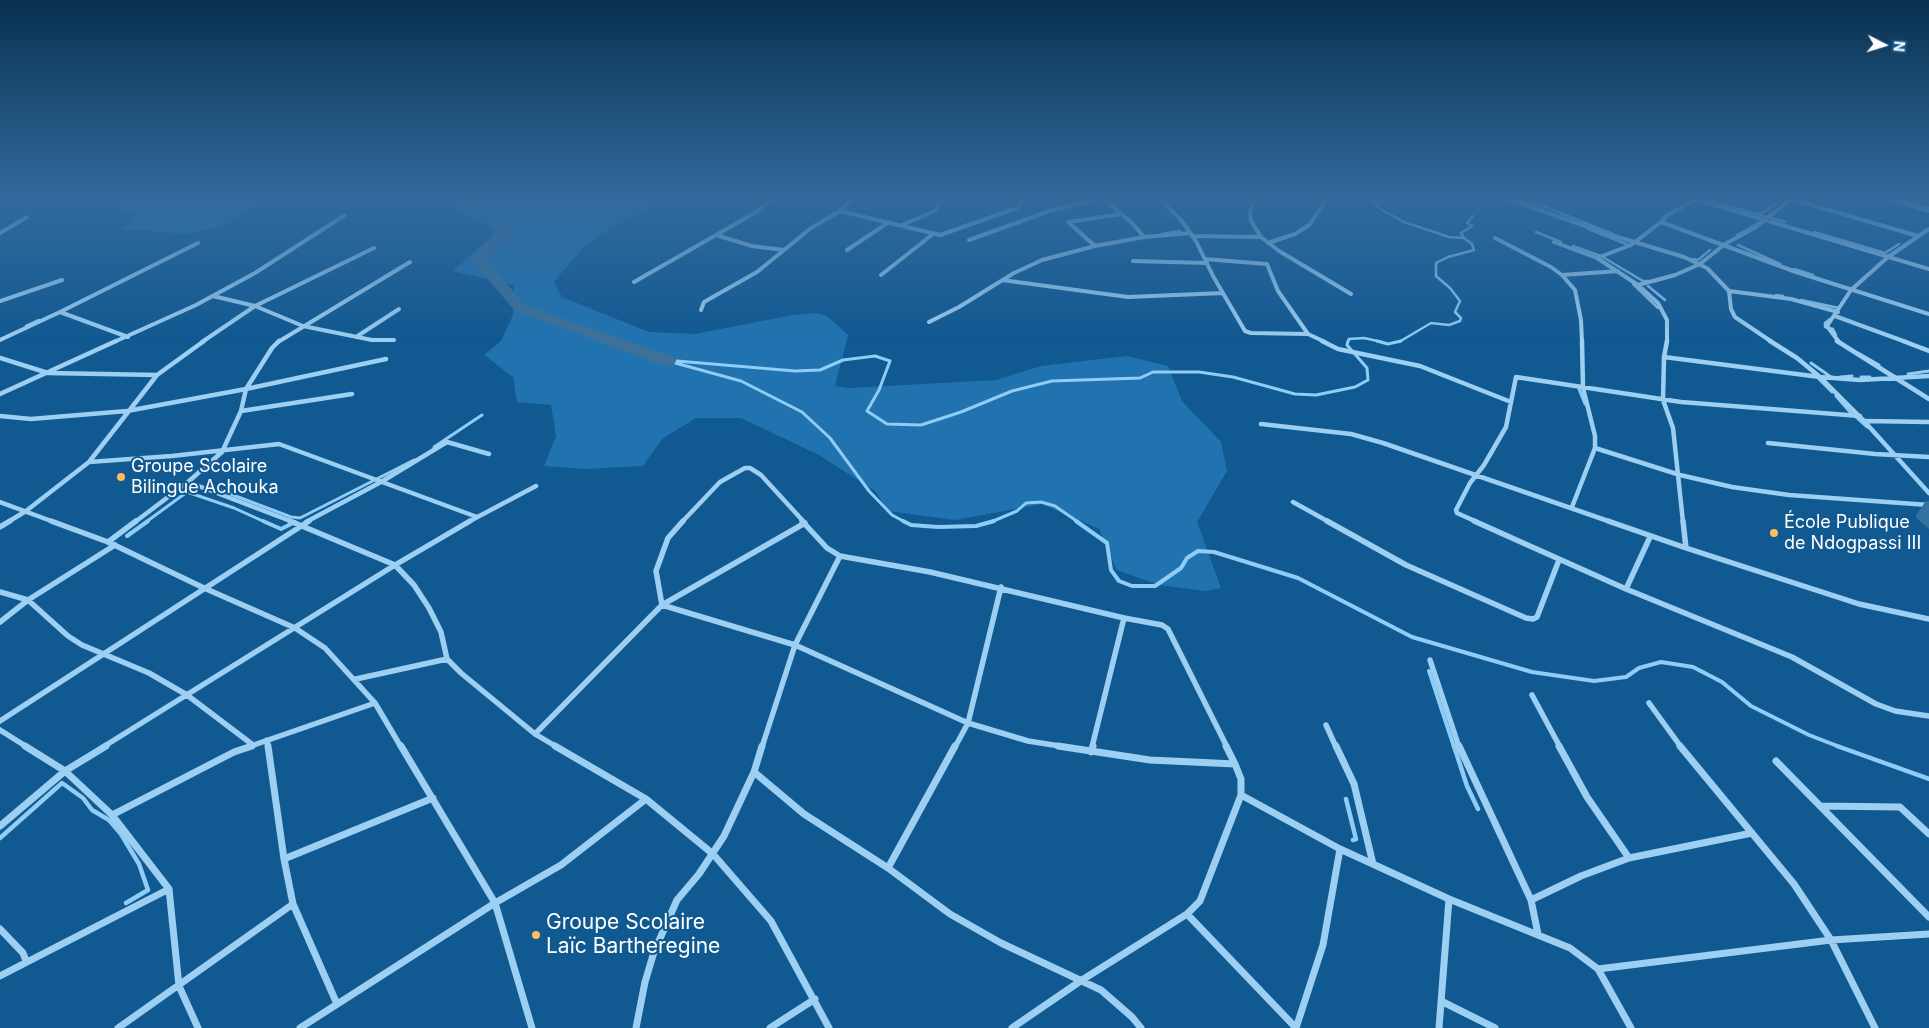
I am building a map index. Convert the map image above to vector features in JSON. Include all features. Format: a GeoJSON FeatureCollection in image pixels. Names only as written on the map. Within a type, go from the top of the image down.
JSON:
{"type":"FeatureCollection","features":[{"type":"Feature","properties":{"kind":"street"},"geometry":{"type":"LineString","coordinates":[[0,340],[192,246]]}},
{"type":"Feature","properties":{"kind":"street"},"geometry":{"type":"LineString","coordinates":[[0,394],[129,337],[214,296],[269,265],[297,246]]}},
{"type":"Feature","properties":{"kind":"street"},"geometry":{"type":"LineString","coordinates":[[634,282],[697,246]]}},
{"type":"Feature","properties":{"kind":"street"},"geometry":{"type":"LineString","coordinates":[[752,246],[784,250]]}},
{"type":"Feature","properties":{"kind":"street"},"geometry":{"type":"LineString","coordinates":[[701,310],[704,302],[757,272],[789,246]]}},
{"type":"Feature","properties":{"kind":"street"},"geometry":{"type":"LineString","coordinates":[[847,250],[853,246]]}},
{"type":"Feature","properties":{"kind":"street"},"geometry":{"type":"LineString","coordinates":[[881,275],[918,246]]}},
{"type":"Feature","properties":{"kind":"street"},"geometry":{"type":"LineString","coordinates":[[929,322],[959,307],[1002,280],[1042,260],[1095,246]]}},
{"type":"Feature","properties":{"kind":"street"},"geometry":{"type":"LineString","coordinates":[[1198,246],[1245,331],[1308,334],[1341,350],[1420,366],[1510,402]]}},
{"type":"Feature","properties":{"kind":"street"},"geometry":{"type":"LineString","coordinates":[[1273,246],[1351,294]]}},
{"type":"Feature","properties":{"kind":"street"},"geometry":{"type":"LineString","coordinates":[[1512,246],[1530,254],[1562,275],[1575,290],[1581,320],[1583,388],[1595,436],[1596,448],[1572,507]]}},
{"type":"Feature","properties":{"kind":"street"},"geometry":{"type":"LineString","coordinates":[[1565,246],[1597,258],[1619,271],[1658,302],[1667,320],[1668,336],[1664,358],[1663,400],[1673,428],[1680,475],[1686,548]]}},
{"type":"Feature","properties":{"kind":"street"},"geometry":{"type":"LineString","coordinates":[[1597,258],[1629,246]]}},
{"type":"Feature","properties":{"kind":"street"},"geometry":{"type":"LineString","coordinates":[[1646,246],[1700,264],[1715,276],[1729,291],[1731,309],[1735,317],[1744,325],[1797,358],[1820,377],[1860,416],[1929,493]]}},
{"type":"Feature","properties":{"kind":"street"},"geometry":{"type":"LineString","coordinates":[[1638,285],[1675,275],[1700,264],[1723,246]]}},
{"type":"Feature","properties":{"kind":"street"},"geometry":{"type":"LineString","coordinates":[[1730,246],[1796,272],[1929,314]]}},
{"type":"Feature","properties":{"kind":"street"},"geometry":{"type":"LineString","coordinates":[[1852,246],[1929,269]]}},
{"type":"Feature","properties":{"kind":"street"},"geometry":{"type":"LineString","coordinates":[[1904,246],[1888,257],[1851,290],[1837,314],[1827,326],[1837,341],[1929,399]]}},
{"type":"Feature","properties":{"kind":"street"},"geometry":{"type":"LineString","coordinates":[[0,527],[26,511],[89,462],[126,411],[157,375],[255,306],[374,248]]}},
{"type":"Feature","properties":{"kind":"street"},"geometry":{"type":"LineString","coordinates":[[1133,261],[1235,260],[1267,264],[1278,291],[1308,334]]}},
{"type":"Feature","properties":{"kind":"street"},"geometry":{"type":"LineString","coordinates":[[108,542],[188,482],[222,452],[241,411],[246,388],[272,348],[283,338],[410,262]]}},
{"type":"Feature","properties":{"kind":"street"},"geometry":{"type":"LineString","coordinates":[[1562,275],[1619,271]]}},
{"type":"Feature","properties":{"kind":"street"},"geometry":{"type":"LineString","coordinates":[[0,301],[62,280]]}},
{"type":"Feature","properties":{"kind":"street"},"geometry":{"type":"LineString","coordinates":[[1002,280],[1128,298],[1223,293]]}},
{"type":"Feature","properties":{"kind":"street"},"geometry":{"type":"LineString","coordinates":[[1729,291],[1792,299],[1837,314],[1929,351]]}},
{"type":"Feature","properties":{"kind":"street"},"geometry":{"type":"LineString","coordinates":[[214,296],[255,306],[303,326],[372,340],[394,340]]}},
{"type":"Feature","properties":{"kind":"street"},"geometry":{"type":"LineString","coordinates":[[356,337],[399,309]]}},
{"type":"Feature","properties":{"kind":"street"},"geometry":{"type":"LineString","coordinates":[[60,312],[129,337]]}},
{"type":"Feature","properties":{"kind":"street"},"geometry":{"type":"LineString","coordinates":[[0,358],[48,373],[157,375]]}},
{"type":"Feature","properties":{"kind":"street"},"geometry":{"type":"LineString","coordinates":[[1664,358],[1860,380],[1929,376]]}},
{"type":"Feature","properties":{"kind":"street"},"geometry":{"type":"LineString","coordinates":[[0,416],[40,418],[126,411],[386,359]]}},
{"type":"Feature","properties":{"kind":"street"},"geometry":{"type":"LineString","coordinates":[[1860,416],[1663,400],[1516,377],[1506,427],[1456,510],[1457,513],[1559,560],[1792,657],[1876,704],[1896,711],[1929,716]]}},
{"type":"Feature","properties":{"kind":"street"},"geometry":{"type":"LineString","coordinates":[[241,411],[352,394]]}},
{"type":"Feature","properties":{"kind":"street"},"geometry":{"type":"LineString","coordinates":[[1864,421],[1929,422]]}},
{"type":"Feature","properties":{"kind":"street"},"geometry":{"type":"LineString","coordinates":[[1261,424],[1351,434],[1572,507],[1650,537],[1859,604],[1929,619]]}},
{"type":"Feature","properties":{"kind":"street"},"geometry":{"type":"LineString","coordinates":[[0,721],[301,525],[381,482],[447,442],[489,454]]}},
{"type":"Feature","properties":{"kind":"street"},"geometry":{"type":"LineString","coordinates":[[1768,443],[1894,456],[1929,457]]}},
{"type":"Feature","properties":{"kind":"street"},"geometry":{"type":"LineString","coordinates":[[89,462],[222,452],[279,444],[478,517]]}},
{"type":"Feature","properties":{"kind":"street"},"geometry":{"type":"LineString","coordinates":[[1596,448],[1680,475],[1732,487],[1789,495],[1929,505]]}},
{"type":"Feature","properties":{"kind":"street"},"geometry":{"type":"LineString","coordinates":[[662,605],[656,571],[668,538],[698,503],[720,482],[745,468],[750,468],[761,475],[827,548],[840,556],[930,572],[1124,618],[1162,625],[1168,629],[1241,779],[1241,795],[1200,901],[1187,914],[1082,980],[1012,1028]]}},
{"type":"Feature","properties":{"kind":"street"},"geometry":{"type":"LineString","coordinates":[[188,482],[301,525],[395,565],[414,584],[429,608],[441,632],[447,659],[461,673],[535,734],[646,799],[712,854],[771,921],[815,999],[829,1028]]}},
{"type":"Feature","properties":{"kind":"street"},"geometry":{"type":"LineString","coordinates":[[0,826],[65,771],[395,565],[536,486]]}},
{"type":"Feature","properties":{"kind":"street"},"geometry":{"type":"LineString","coordinates":[[0,502],[115,545],[204,588],[296,628],[325,648],[356,679],[375,703],[496,903],[532,1028]]}},
{"type":"Feature","properties":{"kind":"street"},"geometry":{"type":"LineString","coordinates":[[1293,502],[1406,565],[1526,618],[1533,619],[1537,617],[1559,560]]}},
{"type":"Feature","properties":{"kind":"street"},"geometry":{"type":"LineString","coordinates":[[535,734],[662,605],[762,546],[806,523]]}},
{"type":"Feature","properties":{"kind":"street"},"geometry":{"type":"LineString","coordinates":[[1626,589],[1650,537]]}},
{"type":"Feature","properties":{"kind":"street"},"geometry":{"type":"LineString","coordinates":[[0,622],[28,600],[115,545]]}},
{"type":"Feature","properties":{"kind":"street"},"geometry":{"type":"LineString","coordinates":[[636,1028],[645,982],[654,952],[677,900],[724,836],[754,772],[795,645],[840,556]]}},
{"type":"Feature","properties":{"kind":"street"},"geometry":{"type":"LineString","coordinates":[[888,868],[968,723],[1001,588]]}},
{"type":"Feature","properties":{"kind":"street"},"geometry":{"type":"LineString","coordinates":[[0,592],[28,600],[68,636],[103,654],[149,673],[187,695],[253,745]]}},
{"type":"Feature","properties":{"kind":"street"},"geometry":{"type":"LineString","coordinates":[[662,605],[795,645],[968,723],[1028,741],[1150,760],[1235,764]]}},
{"type":"Feature","properties":{"kind":"street"},"geometry":{"type":"LineString","coordinates":[[1091,752],[1124,618]]}},
{"type":"Feature","properties":{"kind":"street"},"geometry":{"type":"LineString","coordinates":[[356,679],[447,659]]}},
{"type":"Feature","properties":{"kind":"street"},"geometry":{"type":"LineString","coordinates":[[1430,660],[1462,756],[1531,900],[1538,934]]}},
{"type":"Feature","properties":{"kind":"street"},"geometry":{"type":"LineString","coordinates":[[1532,695],[1588,797],[1629,858]]}},
{"type":"Feature","properties":{"kind":"street"},"geometry":{"type":"LineString","coordinates":[[112,815],[205,766],[253,745],[375,703]]}},
{"type":"Feature","properties":{"kind":"street"},"geometry":{"type":"LineString","coordinates":[[1649,703],[1682,750],[1794,884],[1831,940],[1875,1028]]}},
{"type":"Feature","properties":{"kind":"street"},"geometry":{"type":"LineString","coordinates":[[1326,725],[1354,784],[1373,864]]}},
{"type":"Feature","properties":{"kind":"street"},"geometry":{"type":"LineString","coordinates":[[0,730],[65,771],[112,815],[169,889],[179,986],[198,1028]]}},
{"type":"Feature","properties":{"kind":"street"},"geometry":{"type":"LineString","coordinates":[[267,740],[284,859],[293,904],[338,1004]]}},
{"type":"Feature","properties":{"kind":"street"},"geometry":{"type":"LineString","coordinates":[[1776,761],[1929,917]]}},
{"type":"Feature","properties":{"kind":"street"},"geometry":{"type":"LineString","coordinates":[[754,772],[804,814],[888,868],[950,914],[1001,944],[1101,990],[1116,1002],[1141,1028]]}},
{"type":"Feature","properties":{"kind":"street"},"geometry":{"type":"LineString","coordinates":[[1241,795],[1340,849],[1449,899],[1570,948],[1598,969],[1631,1028]]}},
{"type":"Feature","properties":{"kind":"street"},"geometry":{"type":"LineString","coordinates":[[284,859],[433,798]]}},
{"type":"Feature","properties":{"kind":"street"},"geometry":{"type":"LineString","coordinates":[[300,1028],[496,903],[561,865],[646,799]]}},
{"type":"Feature","properties":{"kind":"street"},"geometry":{"type":"LineString","coordinates":[[1820,806],[1900,807],[1929,834]]}},
{"type":"Feature","properties":{"kind":"street"},"geometry":{"type":"LineString","coordinates":[[1531,900],[1581,876],[1629,858],[1752,834]]}},
{"type":"Feature","properties":{"kind":"street"},"geometry":{"type":"LineString","coordinates":[[1187,914],[1296,1028],[1323,945],[1340,849]]}},
{"type":"Feature","properties":{"kind":"street"},"geometry":{"type":"LineString","coordinates":[[0,976],[169,889]]}},
{"type":"Feature","properties":{"kind":"street"},"geometry":{"type":"LineString","coordinates":[[1439,1028],[1443,1002],[1449,899]]}},
{"type":"Feature","properties":{"kind":"street"},"geometry":{"type":"LineString","coordinates":[[118,1028],[293,904]]}},
{"type":"Feature","properties":{"kind":"street"},"geometry":{"type":"LineString","coordinates":[[0,929],[24,954],[26,961]]}},
{"type":"Feature","properties":{"kind":"street"},"geometry":{"type":"LineString","coordinates":[[1598,969],[1831,940],[1929,934]]}},
{"type":"Feature","properties":{"kind":"street"},"geometry":{"type":"LineString","coordinates":[[770,1028],[815,999]]}},
{"type":"Feature","properties":{"kind":"street"},"geometry":{"type":"LineString","coordinates":[[1443,1002],[1495,1028]]}},
{"type":"Feature","properties":{"kind":"shaded area"},"geometry":{"type":"Polygon","coordinates":[[[481,246],[584,246],[554,282],[562,297],[649,332],[695,334],[793,315],[816,313],[827,316],[848,335],[835,386],[847,388],[996,380],[1041,366],[1127,356],[1168,366],[1182,401],[1221,442],[1227,471],[1197,522],[1221,588],[1205,591],[1159,585],[1117,570],[1099,529],[1042,504],[955,520],[888,511],[875,491],[819,455],[741,418],[696,418],[662,439],[643,466],[585,469],[544,466],[556,436],[551,405],[517,402],[513,377],[484,355],[501,341],[513,315],[514,285],[453,271],[481,246]]]}},
{"type":"Feature","properties":{"kind":"waterway"},"geometry":{"type":"LineString","coordinates":[[492,246],[479,260],[520,308],[668,361]]}},
{"type":"Feature","properties":{"kind":"waterway"},"geometry":{"type":"LineString","coordinates":[[1400,341],[1431,323],[1449,325],[1460,321],[1461,318],[1455,312],[1460,301],[1450,288],[1436,276],[1436,263],[1448,257],[1474,250],[1473,246]]}},
{"type":"Feature","properties":{"kind":"waterway"},"geometry":{"type":"LineString","coordinates":[[1573,246],[1601,256],[1643,281],[1648,281]]}},
{"type":"Feature","properties":{"kind":"waterway"},"geometry":{"type":"LineString","coordinates":[[1740,246],[1780,264]]}},
{"type":"Feature","properties":{"kind":"waterway"},"geometry":{"type":"LineString","coordinates":[[1861,246],[1885,253],[1896,246]]}},
{"type":"Feature","properties":{"kind":"waterway"},"geometry":{"type":"LineString","coordinates":[[1692,259],[1698,260],[1710,250]]}},
{"type":"Feature","properties":{"kind":"waterway"},"geometry":{"type":"LineString","coordinates":[[1794,269],[1813,275]]}},
{"type":"Feature","properties":{"kind":"waterway"},"geometry":{"type":"LineString","coordinates":[[1633,284],[1658,308]]}},
{"type":"Feature","properties":{"kind":"waterway"},"geometry":{"type":"LineString","coordinates":[[1648,286],[1665,300]]}},
{"type":"Feature","properties":{"kind":"waterway"},"geometry":{"type":"LineString","coordinates":[[1776,295],[1783,296]]}},
{"type":"Feature","properties":{"kind":"waterway"},"geometry":{"type":"LineString","coordinates":[[1801,300],[1839,308]]}},
{"type":"Feature","properties":{"kind":"waterway"},"geometry":{"type":"LineString","coordinates":[[1830,319],[1825,323],[1825,327],[1833,329],[1836,335]]}},
{"type":"Feature","properties":{"kind":"waterway"},"geometry":{"type":"LineString","coordinates":[[26,326],[39,320]]}},
{"type":"Feature","properties":{"kind":"waterway"},"geometry":{"type":"LineString","coordinates":[[1348,342],[1349,339],[1364,338],[1382,342]]}},
{"type":"Feature","properties":{"kind":"waterway"},"geometry":{"type":"LineString","coordinates":[[677,361],[795,371],[820,370],[843,360],[875,356],[890,361],[879,390],[867,411],[887,424],[921,425],[961,412],[1012,391],[1052,381],[1140,378],[1153,372],[1199,372],[1233,377],[1295,394],[1316,395],[1355,387],[1368,380],[1367,368],[1347,345],[1348,341]]}},
{"type":"Feature","properties":{"kind":"waterway"},"geometry":{"type":"LineString","coordinates":[[1377,341],[1388,344],[1400,341]]}},
{"type":"Feature","properties":{"kind":"waterway"},"geometry":{"type":"LineString","coordinates":[[1858,353],[1879,365]]}},
{"type":"Feature","properties":{"kind":"waterway"},"geometry":{"type":"LineString","coordinates":[[668,361],[741,381],[802,412],[830,438],[869,491],[892,515],[905,522]]}},
{"type":"Feature","properties":{"kind":"waterway"},"geometry":{"type":"LineString","coordinates":[[1811,363],[1831,377]]}},
{"type":"Feature","properties":{"kind":"waterway"},"geometry":{"type":"LineString","coordinates":[[1908,374],[1929,371]]}},
{"type":"Feature","properties":{"kind":"waterway"},"geometry":{"type":"LineString","coordinates":[[1840,377],[1852,376]]}},
{"type":"Feature","properties":{"kind":"waterway"},"geometry":{"type":"LineString","coordinates":[[1817,377],[1832,392]]}},
{"type":"Feature","properties":{"kind":"waterway"},"geometry":{"type":"LineString","coordinates":[[1861,377],[1870,377]]}},
{"type":"Feature","properties":{"kind":"waterway"},"geometry":{"type":"LineString","coordinates":[[1579,389],[1585,404]]}},
{"type":"Feature","properties":{"kind":"waterway"},"geometry":{"type":"LineString","coordinates":[[1836,396],[1851,413]]}},
{"type":"Feature","properties":{"kind":"waterway"},"geometry":{"type":"LineString","coordinates":[[434,447],[482,415]]}},
{"type":"Feature","properties":{"kind":"waterway"},"geometry":{"type":"LineString","coordinates":[[1856,417],[1867,427]]}},
{"type":"Feature","properties":{"kind":"waterway"},"geometry":{"type":"LineString","coordinates":[[217,489],[291,517],[300,518],[414,460]]}},
{"type":"Feature","properties":{"kind":"waterway"},"geometry":{"type":"LineString","coordinates":[[146,522],[187,492],[234,508],[265,522]]}},
{"type":"Feature","properties":{"kind":"waterway"},"geometry":{"type":"LineString","coordinates":[[992,522],[1017,511],[1026,503],[1041,502],[1055,506],[1078,522]]}},
{"type":"Feature","properties":{"kind":"waterway"},"geometry":{"type":"LineString","coordinates":[[127,536],[148,521]]}},
{"type":"Feature","properties":{"kind":"waterway"},"geometry":{"type":"LineString","coordinates":[[263,521],[281,529],[295,522]]}},
{"type":"Feature","properties":{"kind":"waterway"},"geometry":{"type":"LineString","coordinates":[[1076,521],[1107,543],[1111,570],[1119,581],[1132,586],[1155,586],[1181,568],[1187,558],[1198,551],[1214,552],[1298,578],[1412,637],[1532,672],[1594,681],[1626,677],[1639,668],[1661,662],[1693,667],[1722,682],[1751,706],[1809,735],[1840,747]]}},
{"type":"Feature","properties":{"kind":"waterway"},"geometry":{"type":"LineString","coordinates":[[905,522],[911,525],[938,527],[976,526],[992,522]]}},
{"type":"Feature","properties":{"kind":"waterway"},"geometry":{"type":"LineString","coordinates":[[1429,671],[1454,747]]}},
{"type":"Feature","properties":{"kind":"waterway"},"geometry":{"type":"LineString","coordinates":[[1454,746],[1467,786],[1478,809]]}},
{"type":"Feature","properties":{"kind":"waterway"},"geometry":{"type":"LineString","coordinates":[[1837,746],[1929,779]]}},
{"type":"Feature","properties":{"kind":"waterway"},"geometry":{"type":"LineString","coordinates":[[0,838],[62,783],[83,798],[92,810],[109,820],[121,834],[139,864],[148,890],[126,903]]}},
{"type":"Feature","properties":{"kind":"waterway"},"geometry":{"type":"LineString","coordinates":[[1346,799],[1356,839],[1353,840]]}},
{"type":"Feature","properties":{"kind":"place","name":"Groupe Scolaire Bilingue Achouka"},"geometry":{"type":"Point","coordinates":[121,477]}},
{"type":"Feature","properties":{"kind":"place","name":"École Publique de Ndogpassi III"},"geometry":{"type":"Point","coordinates":[1774,533]}},
{"type":"Feature","properties":{"kind":"place","name":"Groupe Scolaire Laïc Bartheregine"},"geometry":{"type":"Point","coordinates":[536,935]}}]}
